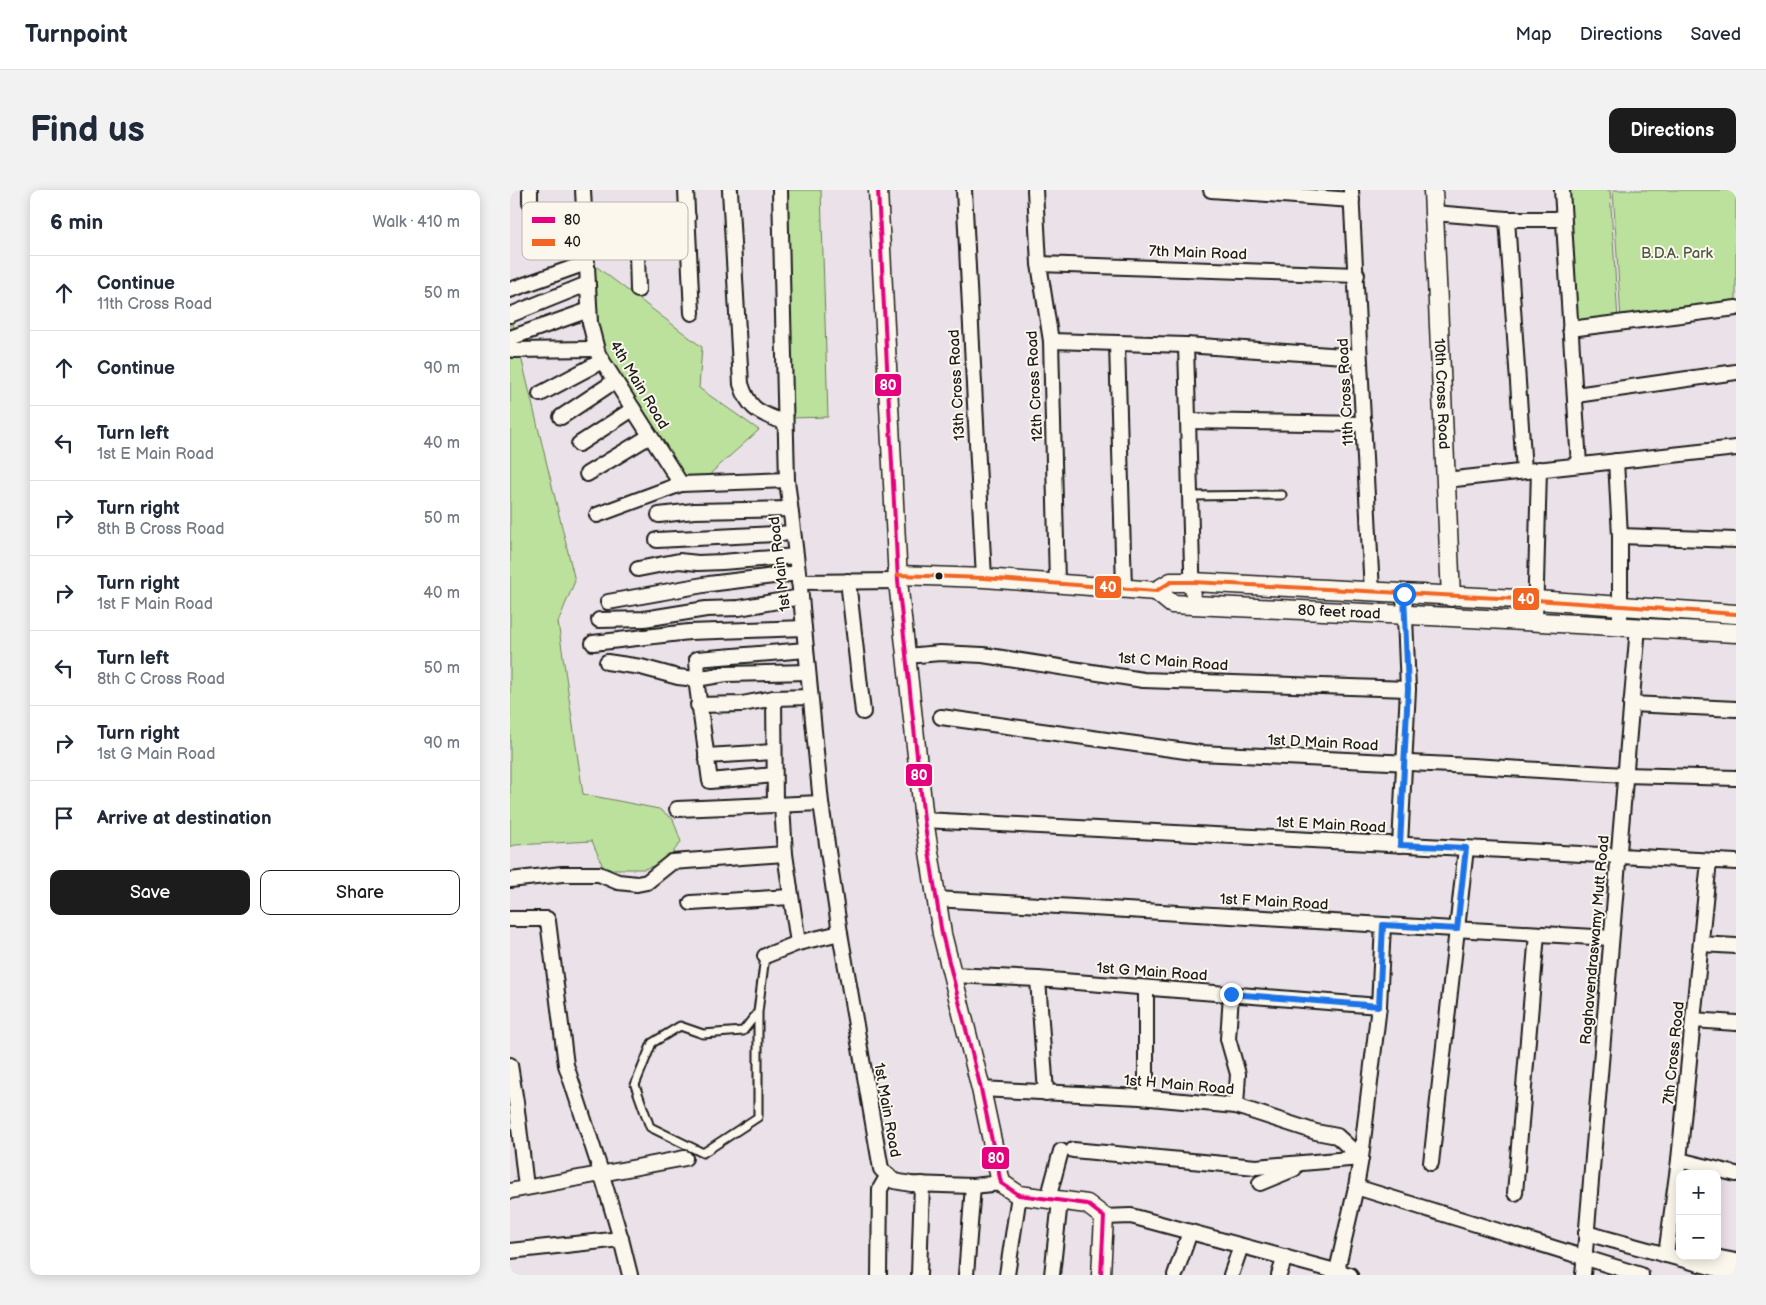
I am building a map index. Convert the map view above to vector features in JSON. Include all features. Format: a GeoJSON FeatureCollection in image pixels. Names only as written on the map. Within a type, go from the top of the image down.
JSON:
{"type":"FeatureCollection","features":[{"type":"Feature","properties":{"kind":"street"},"geometry":{"type":"LineString","coordinates":[[730,190],[741,384],[746,399],[755,409],[785,422]]}},
{"type":"Feature","properties":{"kind":"street","name":"1st Main Road"},"geometry":{"type":"LineString","coordinates":[[780,190],[786,480],[804,628],[821,803],[840,933],[881,1169],[894,1181],[973,1186],[1001,1183]]}},
{"type":"Feature","properties":{"kind":"street"},"geometry":{"type":"LineString","coordinates":[[878,190],[898,578],[924,820],[942,934],[981,1089],[1001,1183],[1018,1195],[1087,1204],[1104,1217],[1131,1216],[1341,1274],[1361,1158],[1379,1006],[1383,925]]}},
{"type":"Feature","properties":{"kind":"street","name":"13th Cross Road"},"geometry":{"type":"LineString","coordinates":[[964,190],[984,578]]}},
{"type":"Feature","properties":{"kind":"street","name":"12th Cross Road"},"geometry":{"type":"LineString","coordinates":[[1035,190],[1039,264],[1051,341],[1057,582]]}},
{"type":"Feature","properties":{"kind":"street"},"geometry":{"type":"LineString","coordinates":[[1211,190],[1352,195]]}},
{"type":"Feature","properties":{"kind":"street","name":"10th Cross Road"},"geometry":{"type":"LineString","coordinates":[[1433,190],[1451,597]]}},
{"type":"Feature","properties":{"kind":"street"},"geometry":{"type":"LineString","coordinates":[[1562,190],[1579,465]]}},
{"type":"Feature","properties":{"kind":"street","name":"11th Cross Road"},"geometry":{"type":"LineString","coordinates":[[1352,195],[1372,592]]}},
{"type":"Feature","properties":{"kind":"street"},"geometry":{"type":"LineString","coordinates":[[1434,213],[1507,219],[1563,219]]}},
{"type":"Feature","properties":{"kind":"street"},"geometry":{"type":"LineString","coordinates":[[688,217],[692,313]]}},
{"type":"Feature","properties":{"kind":"street"},"geometry":{"type":"LineString","coordinates":[[1507,219],[1524,471]]}},
{"type":"Feature","properties":{"kind":"street","name":"4th Main Road"},"geometry":{"type":"LineString","coordinates":[[586,260],[590,323],[599,355],[681,484]]}},
{"type":"Feature","properties":{"kind":"street"},"geometry":{"type":"LineString","coordinates":[[637,260],[638,290]]}},
{"type":"Feature","properties":{"kind":"street"},"geometry":{"type":"LineString","coordinates":[[510,290],[586,263]]}},
{"type":"Feature","properties":{"kind":"street","name":"7th Main Road"},"geometry":{"type":"LineString","coordinates":[[1039,264],[1357,275]]}},
{"type":"Feature","properties":{"kind":"street"},"geometry":{"type":"LineString","coordinates":[[510,315],[587,284]]}},
{"type":"Feature","properties":{"kind":"street"},"geometry":{"type":"LineString","coordinates":[[1570,330],[1736,308]]}},
{"type":"Feature","properties":{"kind":"street"},"geometry":{"type":"LineString","coordinates":[[511,344],[589,310]]}},
{"type":"Feature","properties":{"kind":"street"},"geometry":{"type":"LineString","coordinates":[[1051,341],[1186,345],[1359,357]]}},
{"type":"Feature","properties":{"kind":"street"},"geometry":{"type":"LineString","coordinates":[[511,344],[599,355]]}},
{"type":"Feature","properties":{"kind":"street"},"geometry":{"type":"LineString","coordinates":[[1117,344],[1124,588]]}},
{"type":"Feature","properties":{"kind":"street"},"geometry":{"type":"LineString","coordinates":[[1186,345],[1192,496],[1193,605]]}},
{"type":"Feature","properties":{"kind":"street"},"geometry":{"type":"LineString","coordinates":[[540,394],[599,355]]}},
{"type":"Feature","properties":{"kind":"street"},"geometry":{"type":"LineString","coordinates":[[1576,394],[1736,372]]}},
{"type":"Feature","properties":{"kind":"street"},"geometry":{"type":"LineString","coordinates":[[561,417],[615,381]]}},
{"type":"Feature","properties":{"kind":"street"},"geometry":{"type":"LineString","coordinates":[[579,444],[633,409]]}},
{"type":"Feature","properties":{"kind":"street"},"geometry":{"type":"LineString","coordinates":[[1189,421],[1364,424]]}},
{"type":"Feature","properties":{"kind":"street"},"geometry":{"type":"LineString","coordinates":[[587,474],[650,436]]}},
{"type":"Feature","properties":{"kind":"street"},"geometry":{"type":"LineString","coordinates":[[1446,480],[1736,448]]}},
{"type":"Feature","properties":{"kind":"street"},"geometry":{"type":"LineString","coordinates":[[1616,461],[1620,536],[1620,626]]}},
{"type":"Feature","properties":{"kind":"street"},"geometry":{"type":"LineString","coordinates":[[1535,621],[1539,470]]}},
{"type":"Feature","properties":{"kind":"street"},"geometry":{"type":"LineString","coordinates":[[598,515],[681,484],[786,480]]}},
{"type":"Feature","properties":{"kind":"street"},"geometry":{"type":"LineString","coordinates":[[659,515],[694,511],[790,509]]}},
{"type":"Feature","properties":{"kind":"street"},"geometry":{"type":"LineString","coordinates":[[657,540],[793,533]]}},
{"type":"Feature","properties":{"kind":"street"},"geometry":{"type":"LineString","coordinates":[[1620,536],[1736,540]]}},
{"type":"Feature","properties":{"kind":"street"},"geometry":{"type":"LineString","coordinates":[[638,569],[679,561],[698,563],[722,562],[796,556]]}},
{"type":"Feature","properties":{"kind":"street"},"geometry":{"type":"LineString","coordinates":[[608,602],[709,584],[799,584],[898,578]]}},
{"type":"Feature","properties":{"kind":"street","name":"80 feet road"},"geometry":{"type":"LineString","coordinates":[[898,578],[984,578],[1057,582],[1156,591],[1172,604],[1535,621],[1736,633]]}},
{"type":"Feature","properties":{"kind":"street"},"geometry":{"type":"LineString","coordinates":[[848,582],[863,712]]}},
{"type":"Feature","properties":{"kind":"street","name":"80 feet road"},"geometry":{"type":"LineString","coordinates":[[1156,591],[1171,582],[1193,582],[1536,600],[1736,614]]}},
{"type":"Feature","properties":{"kind":"street"},"geometry":{"type":"LineString","coordinates":[[599,620],[644,619],[706,609],[739,608],[799,584]]}},
{"type":"Feature","properties":{"kind":"street"},"geometry":{"type":"LineString","coordinates":[[1400,845],[1408,689],[1404,594]]}},
{"type":"Feature","properties":{"kind":"street","name":"Raghavendraswamy Mutt Road"},"geometry":{"type":"LineString","coordinates":[[1583,1275],[1638,627]]}},
{"type":"Feature","properties":{"kind":"street"},"geometry":{"type":"LineString","coordinates":[[592,643],[689,632],[804,628]]}},
{"type":"Feature","properties":{"kind":"street"},"geometry":{"type":"LineString","coordinates":[[774,775],[710,781],[698,705],[697,660],[806,650]]}},
{"type":"Feature","properties":{"kind":"street","name":"1st C Main Road"},"geometry":{"type":"LineString","coordinates":[[907,656],[940,653],[983,655],[1143,680],[1408,689]]}},
{"type":"Feature","properties":{"kind":"street"},"geometry":{"type":"LineString","coordinates":[[607,662],[641,667],[678,677],[697,678],[726,674],[808,672]]}},
{"type":"Feature","properties":{"kind":"street"},"geometry":{"type":"LineString","coordinates":[[698,705],[742,704],[774,698],[810,697]]}},
{"type":"Feature","properties":{"kind":"street"},"geometry":{"type":"LineString","coordinates":[[774,698],[774,775],[798,943]]}},
{"type":"Feature","properties":{"kind":"street"},"geometry":{"type":"LineString","coordinates":[[1631,704],[1736,709]]}},
{"type":"Feature","properties":{"kind":"street","name":"1st D Main Road"},"geometry":{"type":"LineString","coordinates":[[941,717],[1200,753],[1625,775],[1736,778]]}},
{"type":"Feature","properties":{"kind":"street"},"geometry":{"type":"LineString","coordinates":[[706,756],[774,752]]}},
{"type":"Feature","properties":{"kind":"street"},"geometry":{"type":"LineString","coordinates":[[677,809],[821,803]]}},
{"type":"Feature","properties":{"kind":"street","name":"1st E Main Road"},"geometry":{"type":"LineString","coordinates":[[924,820],[1736,862]]}},
{"type":"Feature","properties":{"kind":"street"},"geometry":{"type":"LineString","coordinates":[[1431,1162],[1466,848]]}},
{"type":"Feature","properties":{"kind":"street"},"geometry":{"type":"LineString","coordinates":[[510,880],[562,874],[599,874],[618,882],[637,884],[647,882],[672,862],[785,854]]}},
{"type":"Feature","properties":{"kind":"street","name":"7th Cross Road"},"geometry":{"type":"LineString","coordinates":[[1671,1251],[1709,861]]}},
{"type":"Feature","properties":{"kind":"street"},"geometry":{"type":"LineString","coordinates":[[691,903],[791,897]]}},
{"type":"Feature","properties":{"kind":"street","name":"1st F Main Road"},"geometry":{"type":"LineString","coordinates":[[935,898],[1611,938]]}},
{"type":"Feature","properties":{"kind":"street"},"geometry":{"type":"LineString","coordinates":[[510,919],[547,919],[566,1065],[602,1172],[630,1275]]}},
{"type":"Feature","properties":{"kind":"street"},"geometry":{"type":"LineString","coordinates":[[765,956],[798,943],[840,933]]}},
{"type":"Feature","properties":{"kind":"street"},"geometry":{"type":"LineString","coordinates":[[1515,1193],[1537,934]]}},
{"type":"Feature","properties":{"kind":"street"},"geometry":{"type":"LineString","coordinates":[[1701,944],[1736,946]]}},
{"type":"Feature","properties":{"kind":"street","name":"1st G Main Road"},"geometry":{"type":"LineString","coordinates":[[952,975],[1038,979],[1379,1006]]}},
{"type":"Feature","properties":{"kind":"street"},"geometry":{"type":"LineString","coordinates":[[1038,979],[1046,1093]]}},
{"type":"Feature","properties":{"kind":"street"},"geometry":{"type":"LineString","coordinates":[[1146,988],[1146,1098]]}},
{"type":"Feature","properties":{"kind":"street"},"geometry":{"type":"LineString","coordinates":[[1231,994],[1228,1039],[1238,1074],[1236,1106]]}},
{"type":"Feature","properties":{"kind":"street"},"geometry":{"type":"LineString","coordinates":[[1693,1020],[1736,1022]]}},
{"type":"Feature","properties":{"kind":"street"},"geometry":{"type":"LineString","coordinates":[[510,1065],[515,1137],[526,1187]]}},
{"type":"Feature","properties":{"kind":"street","name":"1st H Main Road"},"geometry":{"type":"LineString","coordinates":[[981,1089],[1146,1098],[1236,1106],[1316,1132],[1337,1136],[1361,1158]]}},
{"type":"Feature","properties":{"kind":"street"},"geometry":{"type":"LineString","coordinates":[[1052,1275],[1054,1200],[1067,1151],[1256,1167],[1361,1158]]}},
{"type":"Feature","properties":{"kind":"street"},"geometry":{"type":"LineString","coordinates":[[510,1191],[602,1172],[685,1158]]}},
{"type":"Feature","properties":{"kind":"street"},"geometry":{"type":"LineString","coordinates":[[1679,1160],[1736,1174]]}},
{"type":"Feature","properties":{"kind":"street"},"geometry":{"type":"LineString","coordinates":[[1260,1183],[1304,1164]]}},
{"type":"Feature","properties":{"kind":"street"},"geometry":{"type":"LineString","coordinates":[[879,1275],[880,1189],[888,1175]]}},
{"type":"Feature","properties":{"kind":"street"},"geometry":{"type":"LineString","coordinates":[[918,1275],[922,1184]]}},
{"type":"Feature","properties":{"kind":"street"},"geometry":{"type":"LineString","coordinates":[[966,1275],[973,1186]]}},
{"type":"Feature","properties":{"kind":"street"},"geometry":{"type":"LineString","coordinates":[[1356,1187],[1641,1275]]}},
{"type":"Feature","properties":{"kind":"street"},"geometry":{"type":"LineString","coordinates":[[1008,1275],[1018,1195]]}},
{"type":"Feature","properties":{"kind":"street"},"geometry":{"type":"LineString","coordinates":[[1103,1273],[1104,1217]]}},
{"type":"Feature","properties":{"kind":"street"},"geometry":{"type":"LineString","coordinates":[[1175,1275],[1190,1232]]}},
{"type":"Feature","properties":{"kind":"street"},"geometry":{"type":"LineString","coordinates":[[1586,1233],[1671,1251],[1736,1274]]}},
{"type":"Feature","properties":{"kind":"street"},"geometry":{"type":"LineString","coordinates":[[510,1252],[621,1239]]}},
{"type":"Feature","properties":{"kind":"street"},"geometry":{"type":"LineString","coordinates":[[1230,1275],[1241,1246]]}},
{"type":"Feature","properties":{"kind":"street"},"geometry":{"type":"LineString","coordinates":[[1279,1275],[1285,1257]]}},
{"type":"Feature","properties":{"kind":"street"},"geometry":{"type":"LineString","coordinates":[[1721,1258],[1736,1261]]}},
{"type":"Feature","properties":{"kind":"lane"},"geometry":{"type":"LineString","coordinates":[[1192,496],[1282,495]]}},
{"type":"Feature","properties":{"kind":"lane"},"geometry":{"type":"LineString","coordinates":[[758,1012],[743,1031],[703,1034],[680,1026],[652,1043],[635,1085],[650,1127],[703,1153],[758,1117],[758,1012],[765,956]]}},
{"type":"Feature","properties":{"kind":"green space"},"geometry":{"type":"Polygon","coordinates":[[[783,190],[821,190],[828,417],[790,418],[783,190]]]}},
{"type":"Feature","properties":{"kind":"green space"},"geometry":{"type":"Polygon","coordinates":[[[1566,190],[1610,190],[1618,320],[1573,326],[1566,190]]]}},
{"type":"Feature","properties":{"kind":"green space","name":"B.D.A. Park"},"geometry":{"type":"Polygon","coordinates":[[[1613,190],[1736,190],[1736,306],[1621,320],[1613,190]]]}},
{"type":"Feature","properties":{"kind":"green space"},"geometry":{"type":"Polygon","coordinates":[[[593,264],[702,347],[699,388],[759,430],[711,473],[712,481],[683,481],[599,349],[593,264]]]}},
{"type":"Feature","properties":{"kind":"green space"},"geometry":{"type":"Polygon","coordinates":[[[510,311],[575,581],[558,622],[583,794],[659,809],[673,819],[681,842],[665,862],[644,869],[604,869],[592,841],[515,845],[510,847],[510,311]]]}},
{"type":"Feature","properties":{"kind":"transit line","name":"80"},"geometry":{"type":"LineString","coordinates":[[878,190],[898,581],[924,820],[942,934],[981,1089],[1001,1183],[1019,1195],[1087,1204],[1104,1217],[1101,1275]]}},
{"type":"Feature","properties":{"kind":"transit line","name":"40"},"geometry":{"type":"LineString","coordinates":[[898,575],[984,578],[1156,591],[1171,582],[1193,582],[1536,600],[1736,614]]}},
{"type":"Feature","properties":{"kind":"route"},"geometry":{"type":"LineString","coordinates":[[1231,994],[1379,1006],[1383,925],[1457,929],[1466,848],[1400,845],[1408,689],[1404,594]]}}]}
